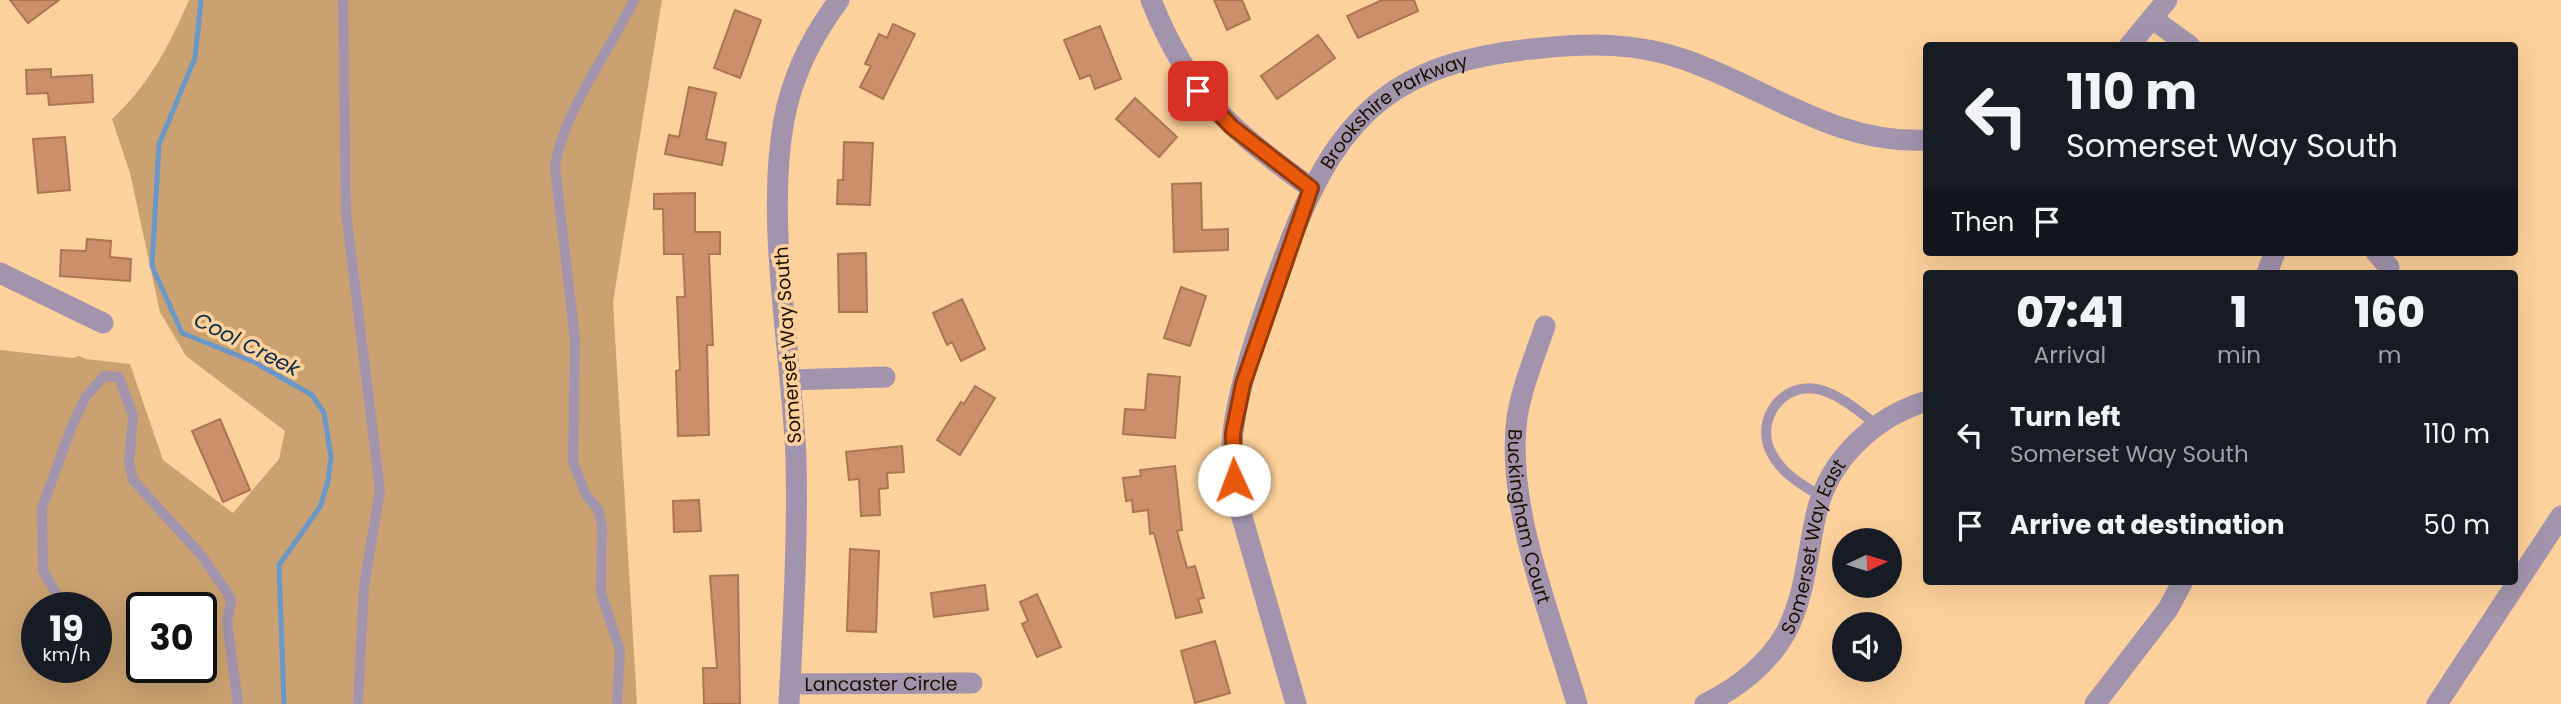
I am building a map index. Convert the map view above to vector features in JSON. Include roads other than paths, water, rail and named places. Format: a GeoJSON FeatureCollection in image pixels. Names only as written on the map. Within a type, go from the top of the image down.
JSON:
{"type":"FeatureCollection","features":[{"type":"Feature","properties":{"kind":"street","name":"Somerset Way South"},"geometry":{"type":"LineString","coordinates":[[790,694],[797,569],[792,380],[780,240],[782,138],[789,102],[803,59],[839,0]]}},
{"type":"Feature","properties":{"kind":"street"},"geometry":{"type":"LineString","coordinates":[[1151,0],[1167,39],[1198,91],[1232,127],[1311,188]]}},
{"type":"Feature","properties":{"kind":"street"},"geometry":{"type":"LineString","coordinates":[[2133,42],[2167,0]]}},
{"type":"Feature","properties":{"kind":"street"},"geometry":{"type":"LineString","coordinates":[[2153,19],[2185,42]]}},
{"type":"Feature","properties":{"kind":"street","name":"Brookshire Parkway"},"geometry":{"type":"LineString","coordinates":[[1296,704],[1240,510],[1232,455],[1233,433],[1243,384],[1311,188],[1347,132],[1395,90],[1417,77],[1459,62],[1486,55],[1545,47],[1599,44],[1652,50],[1704,68],[1832,126],[1865,135],[1923,140]]}},
{"type":"Feature","properties":{"kind":"street"},"geometry":{"type":"LineString","coordinates":[[0,273],[103,323]]}},
{"type":"Feature","properties":{"kind":"street","name":"Buckingham Court"},"geometry":{"type":"LineString","coordinates":[[1545,326],[1519,407],[1515,438],[1516,475],[1522,520],[1577,704]]}},
{"type":"Feature","properties":{"kind":"street"},"geometry":{"type":"LineString","coordinates":[[792,380],[885,377]]}},
{"type":"Feature","properties":{"kind":"street","name":"Somerset Way East"},"geometry":{"type":"LineString","coordinates":[[1705,704],[1747,678],[1785,634],[1800,597],[1822,496],[1843,459],[1877,425],[1923,403]]}},
{"type":"Feature","properties":{"kind":"street"},"geometry":{"type":"LineString","coordinates":[[2445,701],[2558,528]]}},
{"type":"Feature","properties":{"kind":"street"},"geometry":{"type":"LineString","coordinates":[[2095,704],[2168,609],[2181,585]]}},
{"type":"Feature","properties":{"kind":"street","name":"Lancaster Circle"},"geometry":{"type":"LineString","coordinates":[[790,694],[972,683]]}},
{"type":"Feature","properties":{"kind":"lane"},"geometry":{"type":"LineString","coordinates":[[343,0],[346,213],[380,490],[364,586],[358,704]]}},
{"type":"Feature","properties":{"kind":"lane"},"geometry":{"type":"LineString","coordinates":[[617,704],[620,651],[618,636],[601,593],[602,526],[598,509],[586,495],[573,462],[575,339],[555,167],[559,141],[620,31],[634,0]]}},
{"type":"Feature","properties":{"kind":"lane"},"geometry":{"type":"LineString","coordinates":[[55,592],[43,571],[42,508],[71,428],[85,398],[104,376],[118,377],[133,416],[129,463],[133,480],[201,555],[228,592],[231,601],[227,622],[238,704]]}},
{"type":"Feature","properties":{"kind":"lane"},"geometry":{"type":"LineString","coordinates":[[1822,496],[1781,466],[1772,455],[1767,442],[1766,425],[1777,402],[1794,391],[1820,389],[1877,425]]}},
{"type":"Feature","properties":{"kind":"waterway","name":"Cool Creek"},"geometry":{"type":"LineString","coordinates":[[201,0],[195,58],[159,144],[152,266],[182,333],[254,362],[312,395],[324,413],[331,457],[328,481],[320,507],[279,565],[284,704]]}}]}
